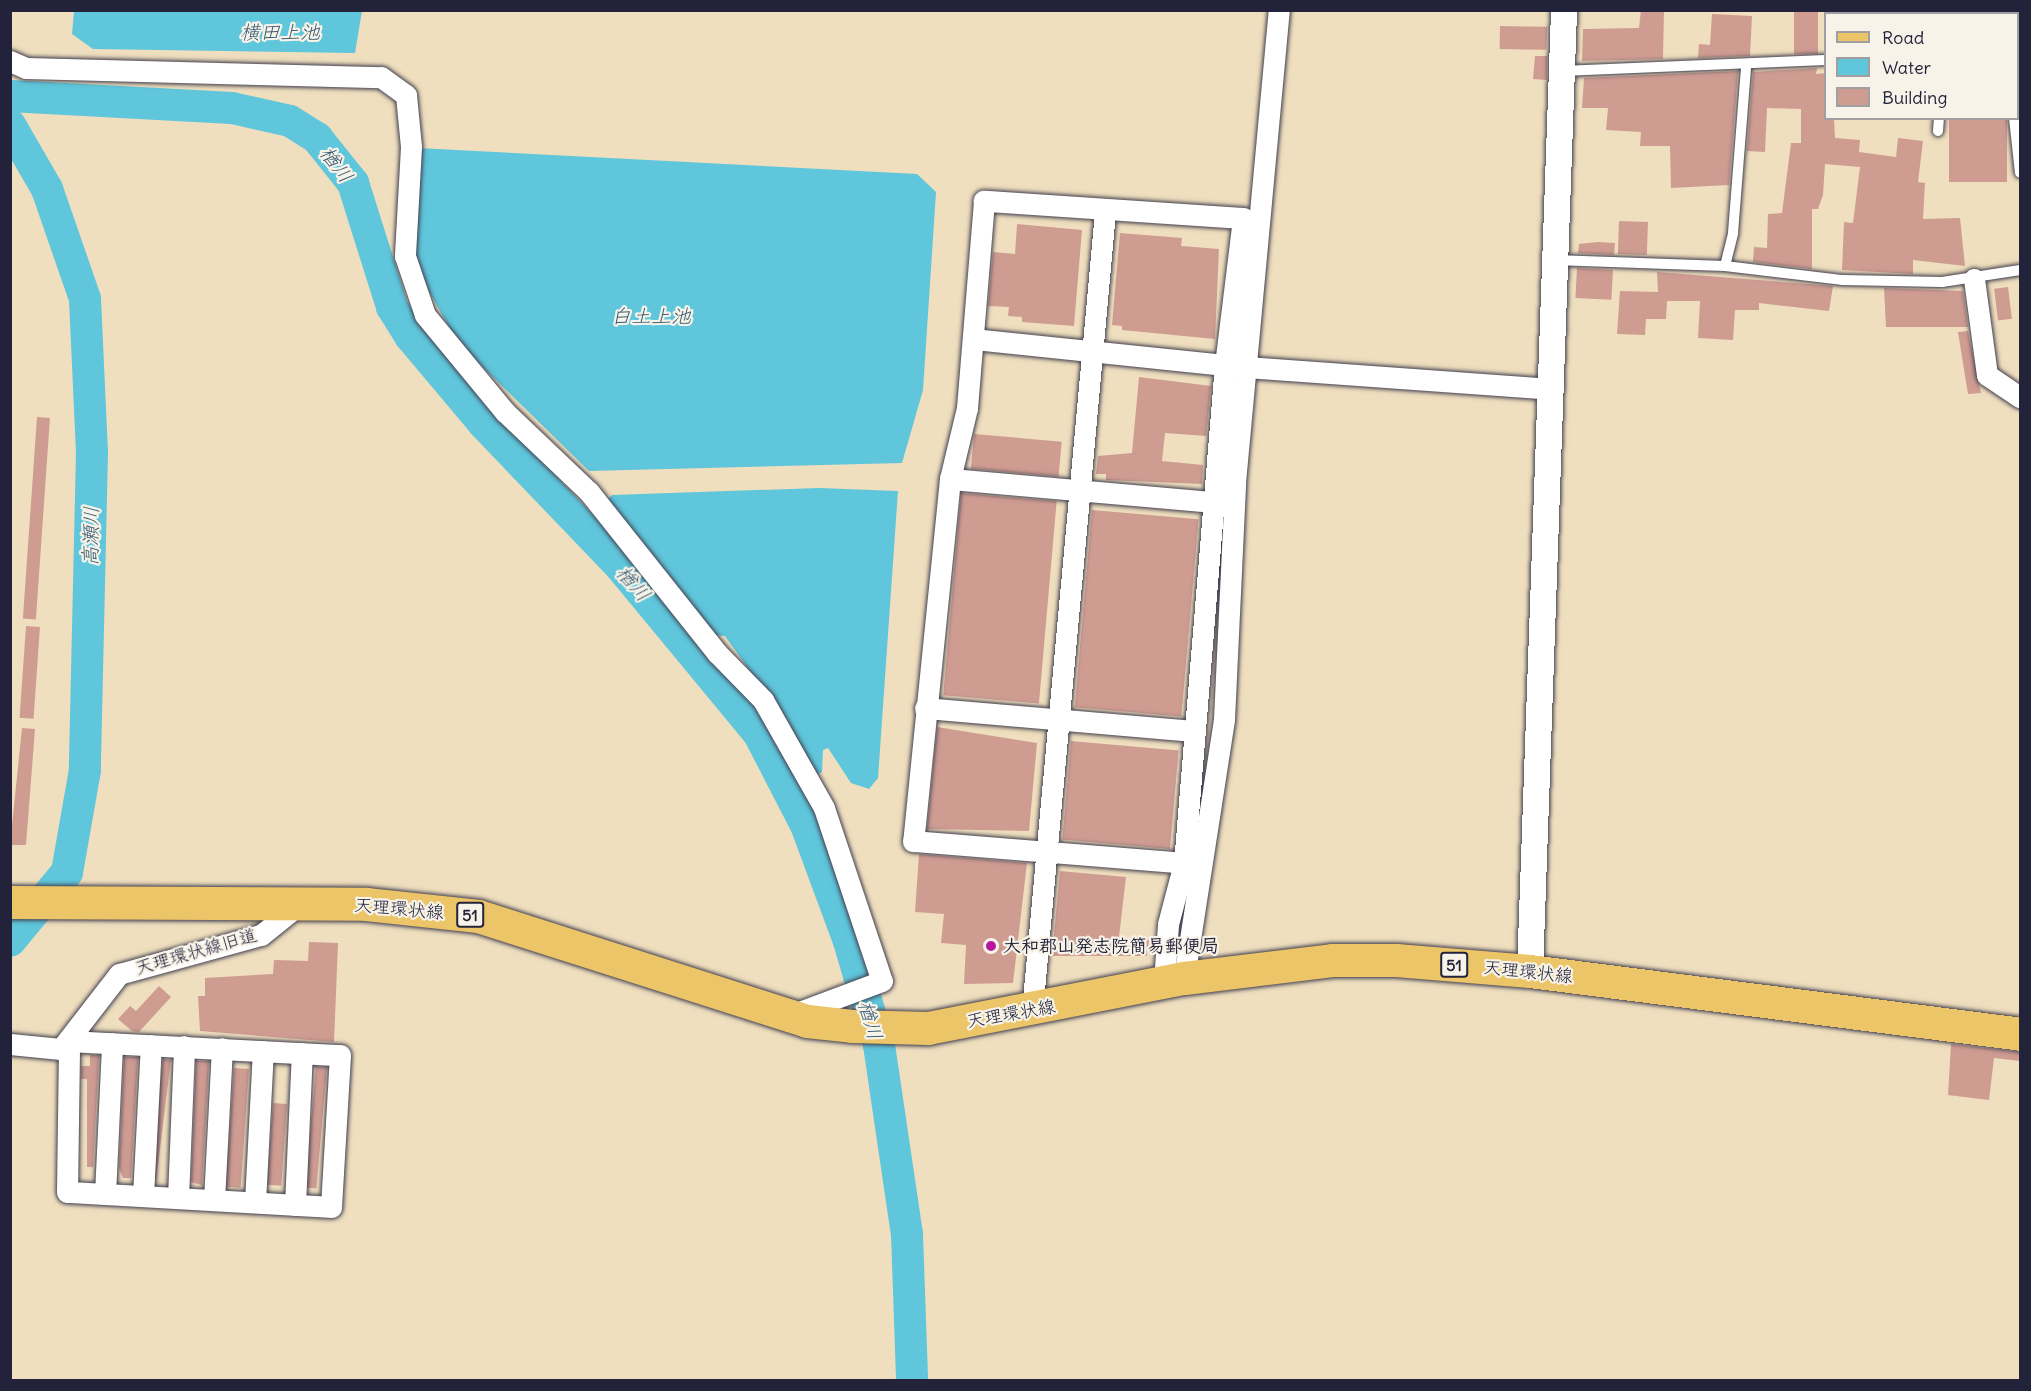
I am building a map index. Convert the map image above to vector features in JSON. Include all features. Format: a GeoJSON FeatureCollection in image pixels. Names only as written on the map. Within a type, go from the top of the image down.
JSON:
{"type":"FeatureCollection","features":[{"type":"Feature","properties":{"kind":"main road","name":"天理環状線"},"geometry":{"type":"LineString","coordinates":[[10,902],[301,903],[478,916],[790,1015],[852,1026],[928,1028],[1032,1011],[1174,981],[1332,960],[1530,971],[2020,1034]]}},
{"type":"Feature","properties":{"kind":"street"},"geometry":{"type":"LineString","coordinates":[[1174,981],[1224,719],[1234,482],[1279,10]]}},
{"type":"Feature","properties":{"kind":"street"},"geometry":{"type":"LineString","coordinates":[[1530,971],[1564,10]]}},
{"type":"Feature","properties":{"kind":"street"},"geometry":{"type":"LineString","coordinates":[[10,61],[26,68],[381,76],[406,95],[411,147],[405,256],[425,315],[505,412],[590,492],[717,653],[763,700],[824,808],[882,981],[790,1015]]}},
{"type":"Feature","properties":{"kind":"street"},"geometry":{"type":"LineString","coordinates":[[1174,981],[1168,924],[1184,862],[1225,365],[1243,218],[1105,212],[984,201],[967,408],[950,478],[913,841],[1184,862]]}},
{"type":"Feature","properties":{"kind":"street"},"geometry":{"type":"LineString","coordinates":[[1032,1011],[1089,348],[1105,212]]}},
{"type":"Feature","properties":{"kind":"street"},"geometry":{"type":"LineString","coordinates":[[1974,279],[1987,375],[2020,397]]}},
{"type":"Feature","properties":{"kind":"street"},"geometry":{"type":"LineString","coordinates":[[973,339],[1089,348],[1246,367],[1551,389]]}},
{"type":"Feature","properties":{"kind":"street"},"geometry":{"type":"LineString","coordinates":[[950,478],[1078,492],[1215,502]]}},
{"type":"Feature","properties":{"kind":"street"},"geometry":{"type":"LineString","coordinates":[[925,708],[1195,731]]}},
{"type":"Feature","properties":{"kind":"street","name":"天理環状線旧道"},"geometry":{"type":"LineString","coordinates":[[69,1041],[119,974],[261,935],[301,903]]}},
{"type":"Feature","properties":{"kind":"street"},"geometry":{"type":"LineString","coordinates":[[10,1044],[61,1049],[69,1041],[112,1042],[340,1055],[331,1207],[67,1192],[69,1041]]}},
{"type":"Feature","properties":{"kind":"street"},"geometry":{"type":"LineString","coordinates":[[105,1194],[112,1042]]}},
{"type":"Feature","properties":{"kind":"street"},"geometry":{"type":"LineString","coordinates":[[143,1196],[151,1045]]}},
{"type":"Feature","properties":{"kind":"street"},"geometry":{"type":"LineString","coordinates":[[178,1198],[184,1046]]}},
{"type":"Feature","properties":{"kind":"street"},"geometry":{"type":"LineString","coordinates":[[214,1200],[222,1048]]}},
{"type":"Feature","properties":{"kind":"street"},"geometry":{"type":"LineString","coordinates":[[255,1202],[263,1051]]}},
{"type":"Feature","properties":{"kind":"street"},"geometry":{"type":"LineString","coordinates":[[294,1205],[302,1053]]}},
{"type":"Feature","properties":{"kind":"lane"},"geometry":{"type":"LineString","coordinates":[[1561,70],[1746,67],[1824,60]]}},
{"type":"Feature","properties":{"kind":"lane"},"geometry":{"type":"LineString","coordinates":[[1725,266],[1733,233],[1746,67]]}},
{"type":"Feature","properties":{"kind":"lane"},"geometry":{"type":"LineString","coordinates":[[1938,131],[1939,120]]}},
{"type":"Feature","properties":{"kind":"lane"},"geometry":{"type":"LineString","coordinates":[[2014,120],[2020,173]]}},
{"type":"Feature","properties":{"kind":"lane"},"geometry":{"type":"LineString","coordinates":[[1554,260],[1725,266],[1843,280],[1974,279],[2020,270]]}},
{"type":"Feature","properties":{"kind":"water","name":"横田上池"},"geometry":{"type":"Polygon","coordinates":[[[74,10],[362,11],[355,53],[93,49],[72,34],[74,10]]]}},
{"type":"Feature","properties":{"kind":"water","name":"白土上池"},"geometry":{"type":"Polygon","coordinates":[[[418,148],[917,174],[936,192],[923,390],[902,463],[589,471],[458,343],[413,263],[418,148]]]}},
{"type":"Feature","properties":{"kind":"water"},"geometry":{"type":"Polygon","coordinates":[[[819,488],[898,491],[878,778],[869,789],[851,783],[828,748],[823,750],[822,772],[813,777],[780,713],[725,636],[710,635],[602,506],[612,495],[819,488]]]}},
{"type":"Feature","properties":{"kind":"building"},"geometry":{"type":"Polygon","coordinates":[[[1641,10],[1664,10],[1663,59],[1582,61],[1583,29],[1639,28],[1641,10]]]}},
{"type":"Feature","properties":{"kind":"building"},"geometry":{"type":"Polygon","coordinates":[[[1794,10],[1818,10],[1818,54],[1794,54],[1794,10]]]}},
{"type":"Feature","properties":{"kind":"building"},"geometry":{"type":"Polygon","coordinates":[[[1712,14],[1752,16],[1750,56],[1698,58],[1699,44],[1710,45],[1712,14]]]}},
{"type":"Feature","properties":{"kind":"building"},"geometry":{"type":"Polygon","coordinates":[[[1500,26],[1547,27],[1547,50],[1500,49],[1500,26]]]}},
{"type":"Feature","properties":{"kind":"building"},"geometry":{"type":"Polygon","coordinates":[[[1535,56],[1547,56],[1547,80],[1533,79],[1535,56]]]}},
{"type":"Feature","properties":{"kind":"building"},"geometry":{"type":"Polygon","coordinates":[[[1817,68],[1816,74],[1824,73],[1824,120],[1834,120],[1835,138],[1860,140],[1859,152],[1896,157],[1898,138],[1923,141],[1918,182],[1925,183],[1923,219],[1960,218],[1965,266],[1913,260],[1913,274],[1842,270],[1844,222],[1853,223],[1860,167],[1825,164],[1823,195],[1818,209],[1812,209],[1812,269],[1753,262],[1754,247],[1767,248],[1768,214],[1782,213],[1791,143],[1801,143],[1801,109],[1767,108],[1765,152],[1747,151],[1753,72],[1817,68]]]}},
{"type":"Feature","properties":{"kind":"building"},"geometry":{"type":"Polygon","coordinates":[[[1738,71],[1729,185],[1671,188],[1670,146],[1640,146],[1641,132],[1606,130],[1608,108],[1582,108],[1584,78],[1738,71]]]}},
{"type":"Feature","properties":{"kind":"building"},"geometry":{"type":"Polygon","coordinates":[[[1949,120],[2007,120],[2007,182],[1949,182],[1949,120]]]}},
{"type":"Feature","properties":{"kind":"building"},"geometry":{"type":"Polygon","coordinates":[[[1619,221],[1648,222],[1647,255],[1618,254],[1619,221]]]}},
{"type":"Feature","properties":{"kind":"building"},"geometry":{"type":"Polygon","coordinates":[[[1017,224],[1082,230],[1074,326],[1022,322],[1022,317],[1008,316],[1009,307],[988,306],[993,252],[1015,254],[1017,224]]]}},
{"type":"Feature","properties":{"kind":"building"},"geometry":{"type":"Polygon","coordinates":[[[1120,233],[1182,238],[1181,246],[1219,249],[1215,339],[1122,330],[1122,326],[1112,325],[1120,233]]]}},
{"type":"Feature","properties":{"kind":"building"},"geometry":{"type":"Polygon","coordinates":[[[1615,243],[1614,255],[1578,253],[1579,244],[1615,243]]]}},
{"type":"Feature","properties":{"kind":"building"},"geometry":{"type":"Polygon","coordinates":[[[1577,268],[1613,270],[1611,300],[1575,298],[1577,268]]]}},
{"type":"Feature","properties":{"kind":"building"},"geometry":{"type":"Polygon","coordinates":[[[1657,272],[1833,286],[1829,311],[1759,303],[1759,310],[1735,310],[1733,340],[1698,338],[1700,301],[1667,301],[1666,319],[1646,319],[1645,335],[1617,334],[1620,291],[1658,292],[1657,272]]]}},
{"type":"Feature","properties":{"kind":"building"},"geometry":{"type":"Polygon","coordinates":[[[2008,287],[2012,319],[1998,320],[1994,289],[2008,287]]]}},
{"type":"Feature","properties":{"kind":"building"},"geometry":{"type":"Polygon","coordinates":[[[1884,288],[1963,291],[1968,327],[1886,327],[1884,288]]]}},
{"type":"Feature","properties":{"kind":"building"},"geometry":{"type":"Polygon","coordinates":[[[1968,331],[1981,393],[1968,394],[1958,332],[1968,331]]]}},
{"type":"Feature","properties":{"kind":"building"},"geometry":{"type":"Polygon","coordinates":[[[1139,377],[1211,386],[1206,436],[1165,433],[1162,461],[1203,465],[1202,484],[1106,480],[1106,474],[1096,474],[1098,456],[1132,453],[1139,377]]]}},
{"type":"Feature","properties":{"kind":"building"},"geometry":{"type":"Polygon","coordinates":[[[37,417],[50,418],[36,619],[23,619],[37,417]]]}},
{"type":"Feature","properties":{"kind":"building"},"geometry":{"type":"Polygon","coordinates":[[[974,434],[1062,442],[1059,477],[971,469],[974,434]]]}},
{"type":"Feature","properties":{"kind":"building"},"geometry":{"type":"Polygon","coordinates":[[[961,493],[1057,501],[1039,704],[943,695],[961,493]]]}},
{"type":"Feature","properties":{"kind":"building"},"geometry":{"type":"Polygon","coordinates":[[[1092,510],[1199,519],[1181,717],[1075,707],[1092,510]]]}},
{"type":"Feature","properties":{"kind":"building"},"geometry":{"type":"Polygon","coordinates":[[[26,626],[40,627],[34,719],[20,718],[26,626]]]}},
{"type":"Feature","properties":{"kind":"building"},"geometry":{"type":"Polygon","coordinates":[[[937,727],[1037,743],[1029,831],[927,829],[937,727]]]}},
{"type":"Feature","properties":{"kind":"building"},"geometry":{"type":"Polygon","coordinates":[[[22,728],[35,729],[26,845],[10,845],[22,728]]]}},
{"type":"Feature","properties":{"kind":"building"},"geometry":{"type":"Polygon","coordinates":[[[1071,741],[1179,750],[1170,849],[1062,840],[1071,741]]]}},
{"type":"Feature","properties":{"kind":"building"},"geometry":{"type":"Polygon","coordinates":[[[919,854],[1027,863],[1013,983],[964,984],[966,945],[941,943],[944,914],[915,912],[919,854]]]}},
{"type":"Feature","properties":{"kind":"building"},"geometry":{"type":"Polygon","coordinates":[[[1060,871],[1126,877],[1119,937],[1149,940],[1147,956],[1052,956],[1060,871]]]}},
{"type":"Feature","properties":{"kind":"building"},"geometry":{"type":"Polygon","coordinates":[[[309,942],[338,943],[334,1042],[200,1031],[198,996],[205,996],[205,978],[273,974],[274,960],[308,961],[309,942]]]}},
{"type":"Feature","properties":{"kind":"building"},"geometry":{"type":"Polygon","coordinates":[[[159,986],[171,997],[139,1032],[132,1031],[118,1019],[130,1006],[136,1011],[159,986]]]}},
{"type":"Feature","properties":{"kind":"building"},"geometry":{"type":"Polygon","coordinates":[[[1951,1044],[2020,1052],[2020,1061],[1994,1058],[1989,1100],[1948,1095],[1951,1044]]]}},
{"type":"Feature","properties":{"kind":"building"},"geometry":{"type":"Polygon","coordinates":[[[90,1055],[99,1055],[93,1167],[87,1167],[87,1079],[81,1079],[81,1066],[90,1066],[90,1055]]]}},
{"type":"Feature","properties":{"kind":"building"},"geometry":{"type":"Polygon","coordinates":[[[124,1057],[138,1057],[131,1178],[123,1178],[119,1168],[124,1057]]]}},
{"type":"Feature","properties":{"kind":"building"},"geometry":{"type":"Polygon","coordinates":[[[163,1059],[171,1060],[156,1179],[148,1178],[163,1059]]]}},
{"type":"Feature","properties":{"kind":"building"},"geometry":{"type":"Polygon","coordinates":[[[196,1061],[209,1061],[202,1185],[191,1182],[196,1061]]]}},
{"type":"Feature","properties":{"kind":"building"},"geometry":{"type":"Polygon","coordinates":[[[316,1066],[327,1067],[316,1188],[305,1188],[316,1066]]]}},
{"type":"Feature","properties":{"kind":"building"},"geometry":{"type":"Polygon","coordinates":[[[234,1068],[249,1069],[241,1188],[226,1187],[234,1068]]]}},
{"type":"Feature","properties":{"kind":"building"},"geometry":{"type":"Polygon","coordinates":[[[273,1103],[287,1104],[281,1186],[267,1185],[273,1103]]]}},
{"type":"Feature","properties":{"kind":"waterway","name":"楢川"},"geometry":{"type":"LineString","coordinates":[[10,96],[232,108],[290,121],[317,138],[353,183],[392,307],[410,336],[484,424],[621,567],[759,734],[806,825],[849,941],[879,1045],[907,1234],[912,1380]]}},
{"type":"Feature","properties":{"kind":"waterway","name":"高瀬川"},"geometry":{"type":"LineString","coordinates":[[10,125],[47,189],[85,299],[92,452],[85,770],[67,872],[10,941]]}},
{"type":"Feature","properties":{"kind":"place","name":"大和郡山発志院簡易郵便局"},"geometry":{"type":"Point","coordinates":[991,946]}}]}
